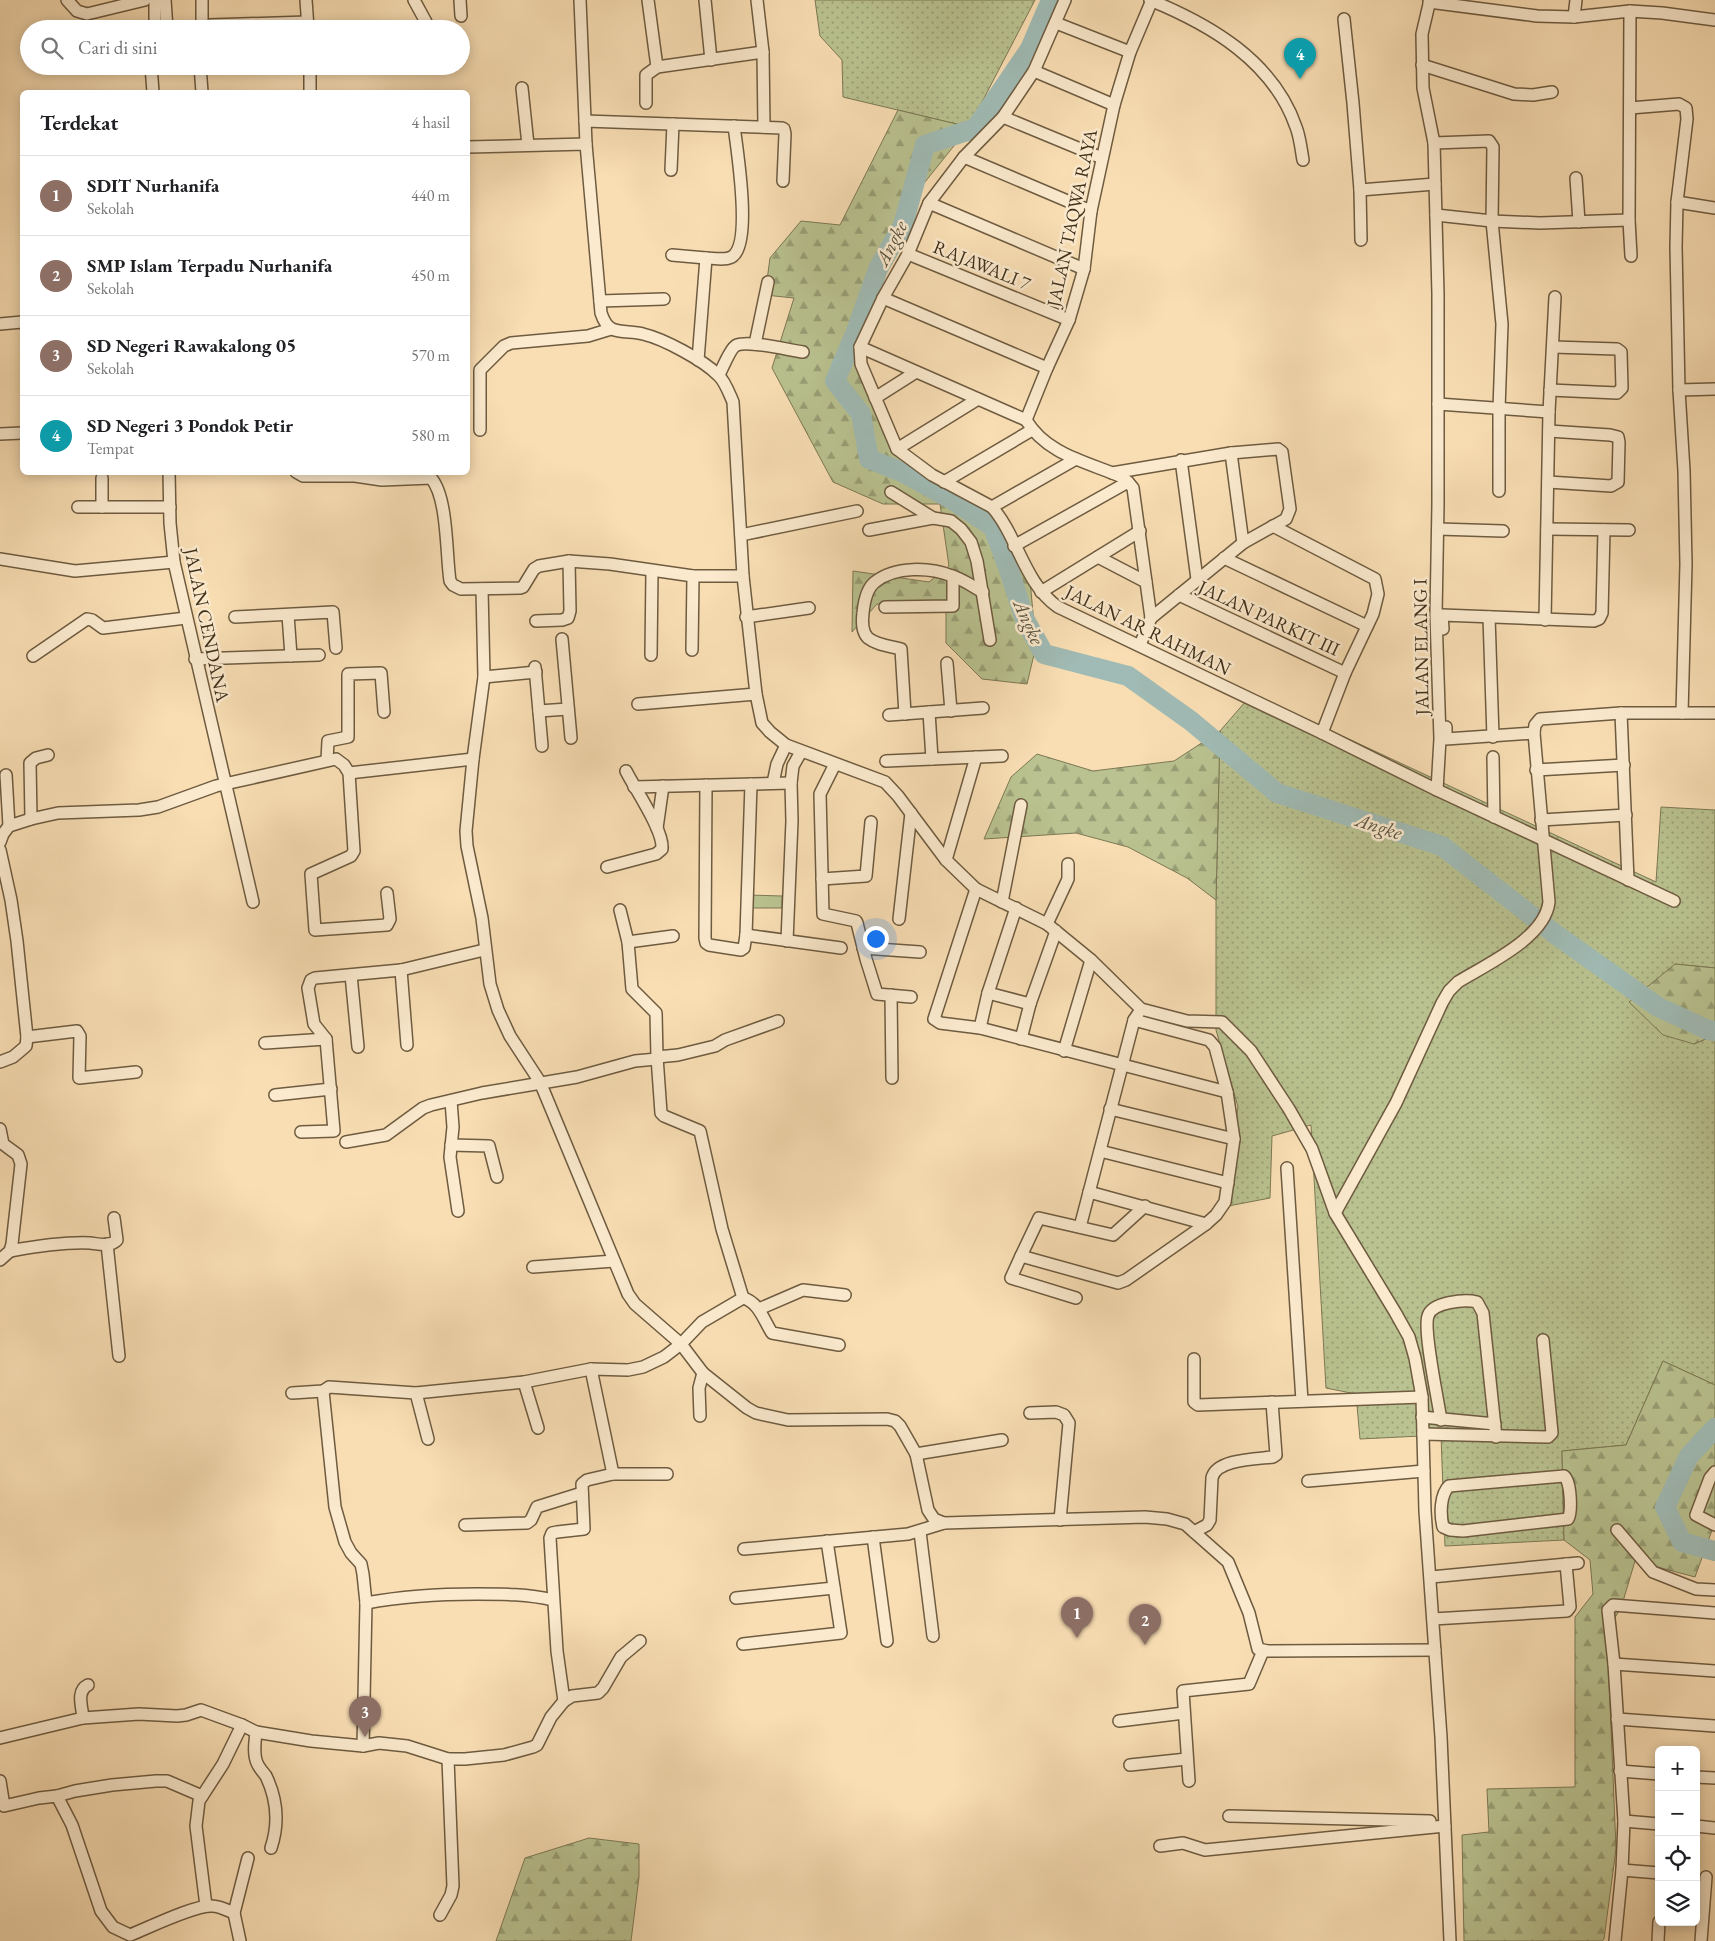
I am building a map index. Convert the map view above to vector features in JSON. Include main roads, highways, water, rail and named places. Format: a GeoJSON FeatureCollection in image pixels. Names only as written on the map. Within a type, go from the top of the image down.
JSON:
{"type":"FeatureCollection","features":[{"type":"Feature","properties":{"kind":"waterway","name":"Angke"},"geometry":{"type":"LineString","coordinates":[[1051,0],[1030,49],[976,128],[925,145],[903,225],[878,269],[855,334],[835,381],[861,414],[869,459],[902,472],[951,499],[993,527],[1025,620],[1044,654],[1128,676],[1191,721],[1277,793],[1442,846],[1555,934],[1658,1007],[1708,1030],[1715,1031]]}},
{"type":"Feature","properties":{"kind":"waterway","name":"Angke"},"geometry":{"type":"LineString","coordinates":[[1715,1428],[1689,1456],[1665,1507],[1682,1542],[1715,1551]]}},
{"type":"Feature","properties":{"kind":"place","name":"SD Negeri 3 Pondok Petir"},"geometry":{"type":"Point","coordinates":[1300,79]}},
{"type":"Feature","properties":{"kind":"place","name":"SDIT Nurhanifa"},"geometry":{"type":"Point","coordinates":[1077,1638]}},
{"type":"Feature","properties":{"kind":"place","name":"SMP Islam Terpadu Nurhanifa"},"geometry":{"type":"Point","coordinates":[1145,1645]}},
{"type":"Feature","properties":{"kind":"place","name":"SD Negeri Rawakalong 05"},"geometry":{"type":"Point","coordinates":[365,1737]}}]}
